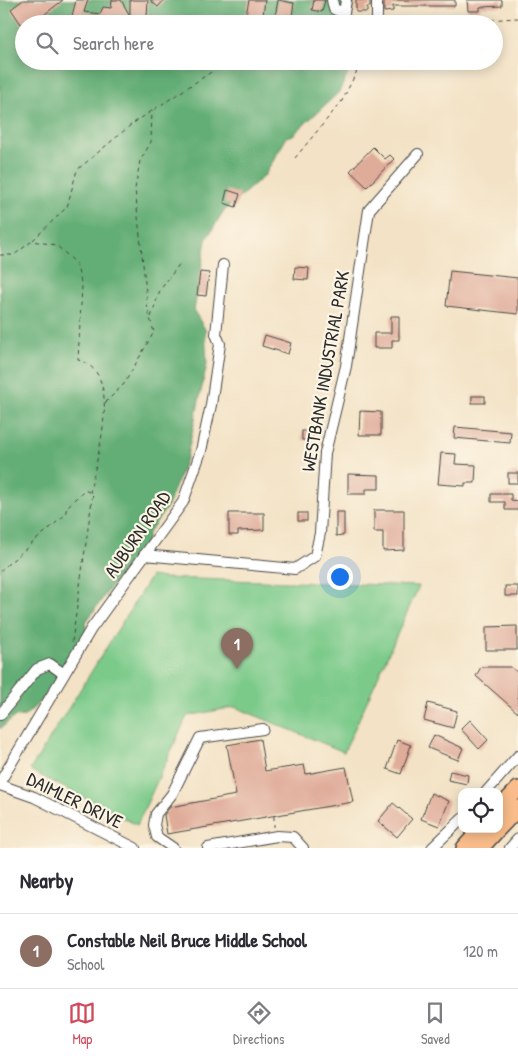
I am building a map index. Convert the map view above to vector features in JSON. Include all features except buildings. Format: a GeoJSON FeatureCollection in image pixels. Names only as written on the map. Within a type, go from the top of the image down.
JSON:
{"type":"FeatureCollection","features":[{"type":"Feature","properties":{"kind":"highway"},"geometry":{"type":"LineString","coordinates":[[503,805],[518,789]]}},
{"type":"Feature","properties":{"kind":"highway"},"geometry":{"type":"LineString","coordinates":[[503,825],[518,808]]}},
{"type":"Feature","properties":{"kind":"highway"},"geometry":{"type":"LineString","coordinates":[[464,848],[477,833]]}},
{"type":"Feature","properties":{"kind":"highway"},"geometry":{"type":"LineString","coordinates":[[481,848],[495,833]]}},
{"type":"Feature","properties":{"kind":"street"},"geometry":{"type":"LineString","coordinates":[[332,0],[334,9],[344,13],[346,0]]}},
{"type":"Feature","properties":{"kind":"street"},"geometry":{"type":"LineString","coordinates":[[377,0],[377,15]]}},
{"type":"Feature","properties":{"kind":"street","name":"WESTBANK INDUSTRIAL PARK"},"geometry":{"type":"LineString","coordinates":[[144,555],[295,569],[315,556],[320,532],[325,453],[346,366],[369,210],[418,154]]}},
{"type":"Feature","properties":{"kind":"street","name":"AUBURN ROAD"},"geometry":{"type":"LineString","coordinates":[[0,784],[70,663],[183,502],[201,450],[220,344],[216,334],[223,265]]}},
{"type":"Feature","properties":{"kind":"street"},"geometry":{"type":"LineString","coordinates":[[0,715],[37,669],[50,664],[64,674]]}},
{"type":"Feature","properties":{"kind":"street"},"geometry":{"type":"LineString","coordinates":[[173,848],[158,837],[154,825],[156,814],[172,794],[200,738],[263,729]]}},
{"type":"Feature","properties":{"kind":"street"},"geometry":{"type":"LineString","coordinates":[[490,788],[518,756]]}},
{"type":"Feature","properties":{"kind":"street","name":"DAIMLER DRIVE"},"geometry":{"type":"LineString","coordinates":[[0,784],[34,797],[135,848]]}},
{"type":"Feature","properties":{"kind":"street"},"geometry":{"type":"LineString","coordinates":[[432,848],[458,823]]}},
{"type":"Feature","properties":{"kind":"street"},"geometry":{"type":"LineString","coordinates":[[208,848],[277,836],[292,837],[303,848]]}},
{"type":"Feature","properties":{"kind":"street"},"geometry":{"type":"LineString","coordinates":[[510,848],[518,839]]}},
{"type":"Feature","properties":{"kind":"path"},"geometry":{"type":"LineString","coordinates":[[503,19],[518,18]]}},
{"type":"Feature","properties":{"kind":"path"},"geometry":{"type":"LineString","coordinates":[[0,255],[14,255],[68,207],[77,170],[132,124],[214,70]]}},
{"type":"Feature","properties":{"kind":"path"},"geometry":{"type":"LineString","coordinates":[[295,158],[342,100],[357,70]]}},
{"type":"Feature","properties":{"kind":"path"},"geometry":{"type":"LineString","coordinates":[[105,403],[124,384],[154,332],[150,318],[135,189],[140,161],[151,142],[152,110]]}},
{"type":"Feature","properties":{"kind":"path"},"geometry":{"type":"LineString","coordinates":[[32,241],[56,245],[76,264],[82,286],[78,360],[86,362],[102,380],[105,403],[105,415],[90,492]]}},
{"type":"Feature","properties":{"kind":"path"},"geometry":{"type":"LineString","coordinates":[[150,318],[160,290],[181,262]]}},
{"type":"Feature","properties":{"kind":"path"},"geometry":{"type":"LineString","coordinates":[[0,571],[65,515],[67,507],[84,490],[93,493],[70,663]]}},
{"type":"Feature","properties":{"kind":"green space"},"geometry":{"type":"Polygon","coordinates":[[[0,0],[355,0],[351,15],[15,15],[15,70],[350,70],[339,92],[293,135],[287,137],[265,175],[223,212],[206,240],[194,311],[205,329],[207,364],[187,456],[168,506],[148,533],[147,542],[117,578],[86,622],[86,636],[46,696],[25,716],[14,717],[0,729],[0,0]]]}},
{"type":"Feature","properties":{"kind":"green space"},"geometry":{"type":"Polygon","coordinates":[[[151,576],[164,578],[419,586],[344,752],[235,707],[187,716],[137,825],[30,770],[151,576]]]}},
{"type":"Feature","properties":{"kind":"place","name":"Constable Neil Bruce Middle School"},"geometry":{"type":"Point","coordinates":[237,669]}}]}
